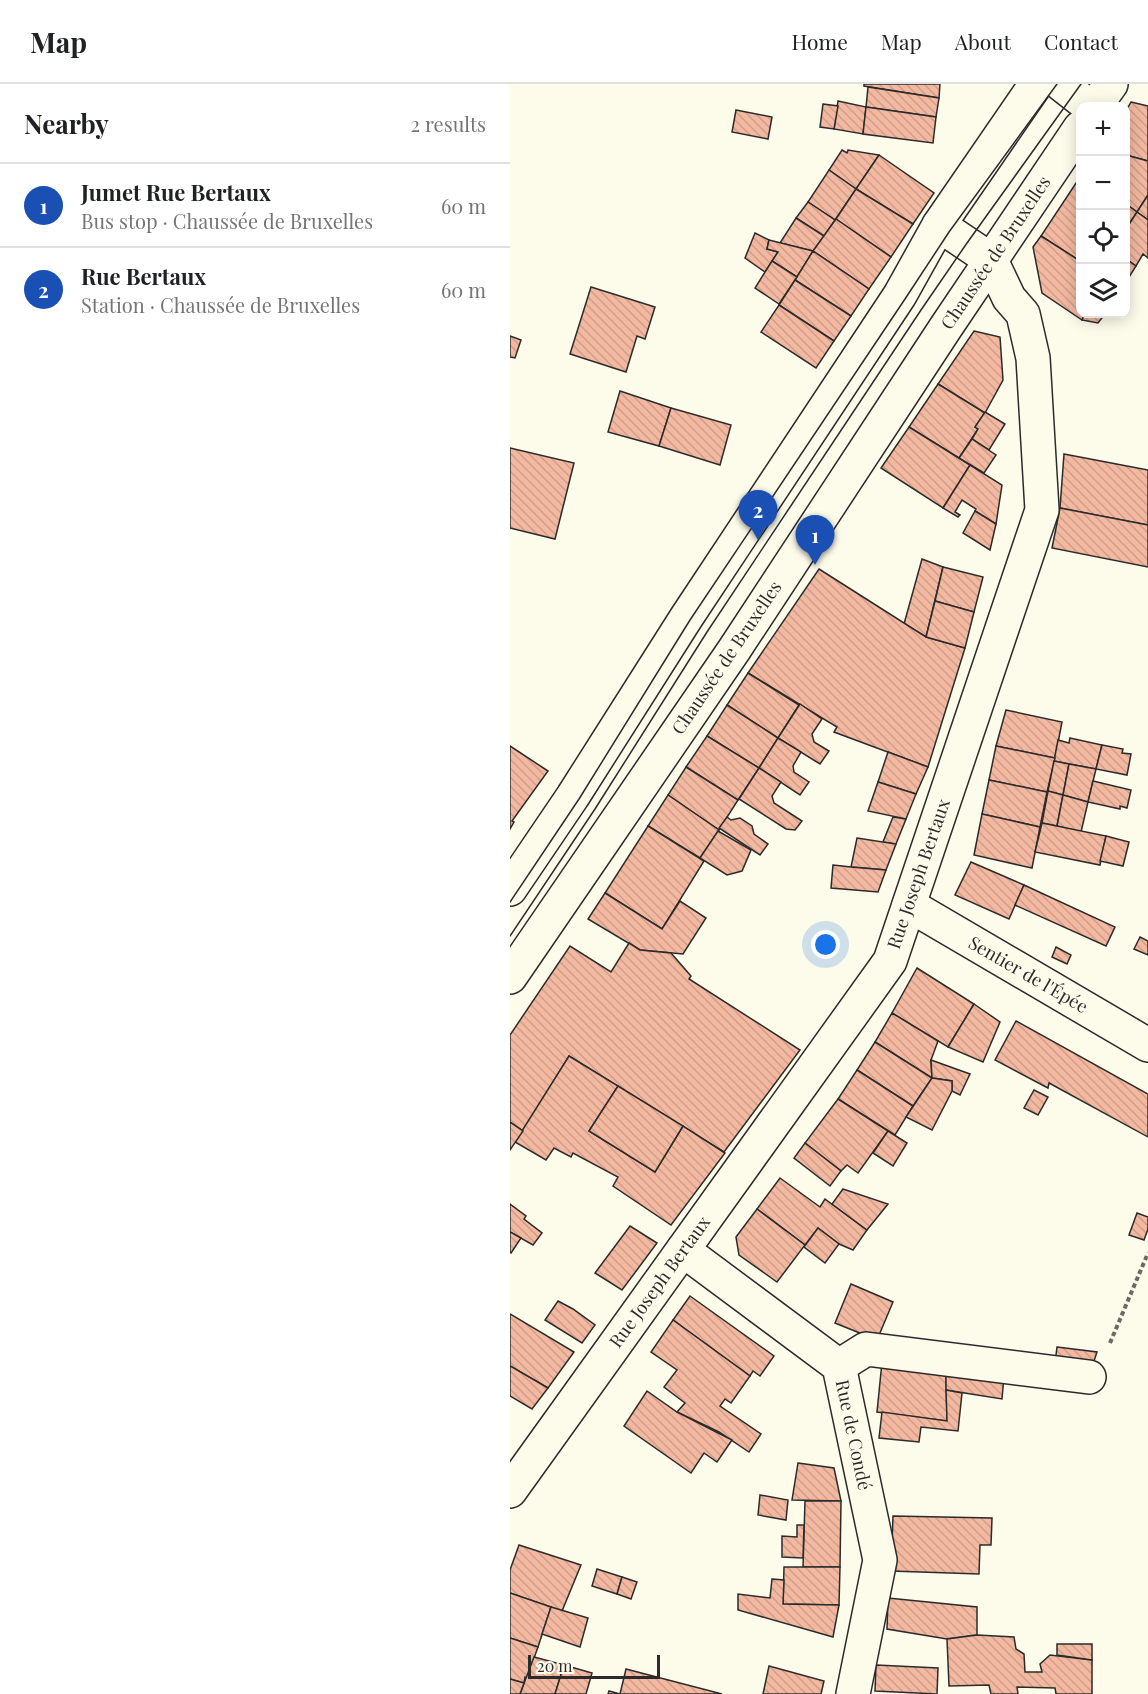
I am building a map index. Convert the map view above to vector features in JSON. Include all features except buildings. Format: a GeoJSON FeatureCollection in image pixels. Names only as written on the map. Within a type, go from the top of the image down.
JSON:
{"type":"FeatureCollection","features":[{"type":"Feature","properties":{"kind":"street"},"geometry":{"type":"LineString","coordinates":[[510,889],[900,295],[939,225],[1036,84]]}},
{"type":"Feature","properties":{"kind":"street"},"geometry":{"type":"LineString","coordinates":[[1061,84],[1084,102]]}},
{"type":"Feature","properties":{"kind":"street"},"geometry":{"type":"LineString","coordinates":[[1098,102],[1111,84]]}},
{"type":"Feature","properties":{"kind":"street","name":"Chaussée de Bruxelles"},"geometry":{"type":"LineString","coordinates":[[510,977],[734,650],[1076,134]]}},
{"type":"Feature","properties":{"kind":"street"},"geometry":{"type":"LineString","coordinates":[[939,225],[991,260]]}},
{"type":"Feature","properties":{"kind":"street","name":"Rue Joseph Bertaux"},"geometry":{"type":"LineString","coordinates":[[510,1491],[890,961],[1042,510],[1033,358],[1023,314],[1009,298],[991,260]]}},
{"type":"Feature","properties":{"kind":"street","name":"Sentier de l'Épée"},"geometry":{"type":"LineString","coordinates":[[909,905],[1148,1045]]}},
{"type":"Feature","properties":{"kind":"street","name":"Rue de Condé"},"geometry":{"type":"LineString","coordinates":[[683,1250],[839,1366],[880,1560],[853,1694]]}},
{"type":"Feature","properties":{"kind":"street"},"geometry":{"type":"LineString","coordinates":[[839,1366],[866,1349],[1089,1377]]}},
{"type":"Feature","properties":{"kind":"path"},"geometry":{"type":"LineString","coordinates":[[1089,1377],[1100,1366],[1148,1253]]}},
{"type":"Feature","properties":{"kind":"tram line"},"geometry":{"type":"LineString","coordinates":[[510,902],[579,799],[690,620],[949,232],[1057,84]]}},
{"type":"Feature","properties":{"kind":"tram line"},"geometry":{"type":"LineString","coordinates":[[510,936],[595,809],[707,632],[921,310],[1081,84]]}},
{"type":"Feature","properties":{"kind":"place","name":"Rue Bertaux"},"geometry":{"type":"Point","coordinates":[758,540]}},
{"type":"Feature","properties":{"kind":"place","name":"Jumet Rue Bertaux"},"geometry":{"type":"Point","coordinates":[815,565]}}]}
